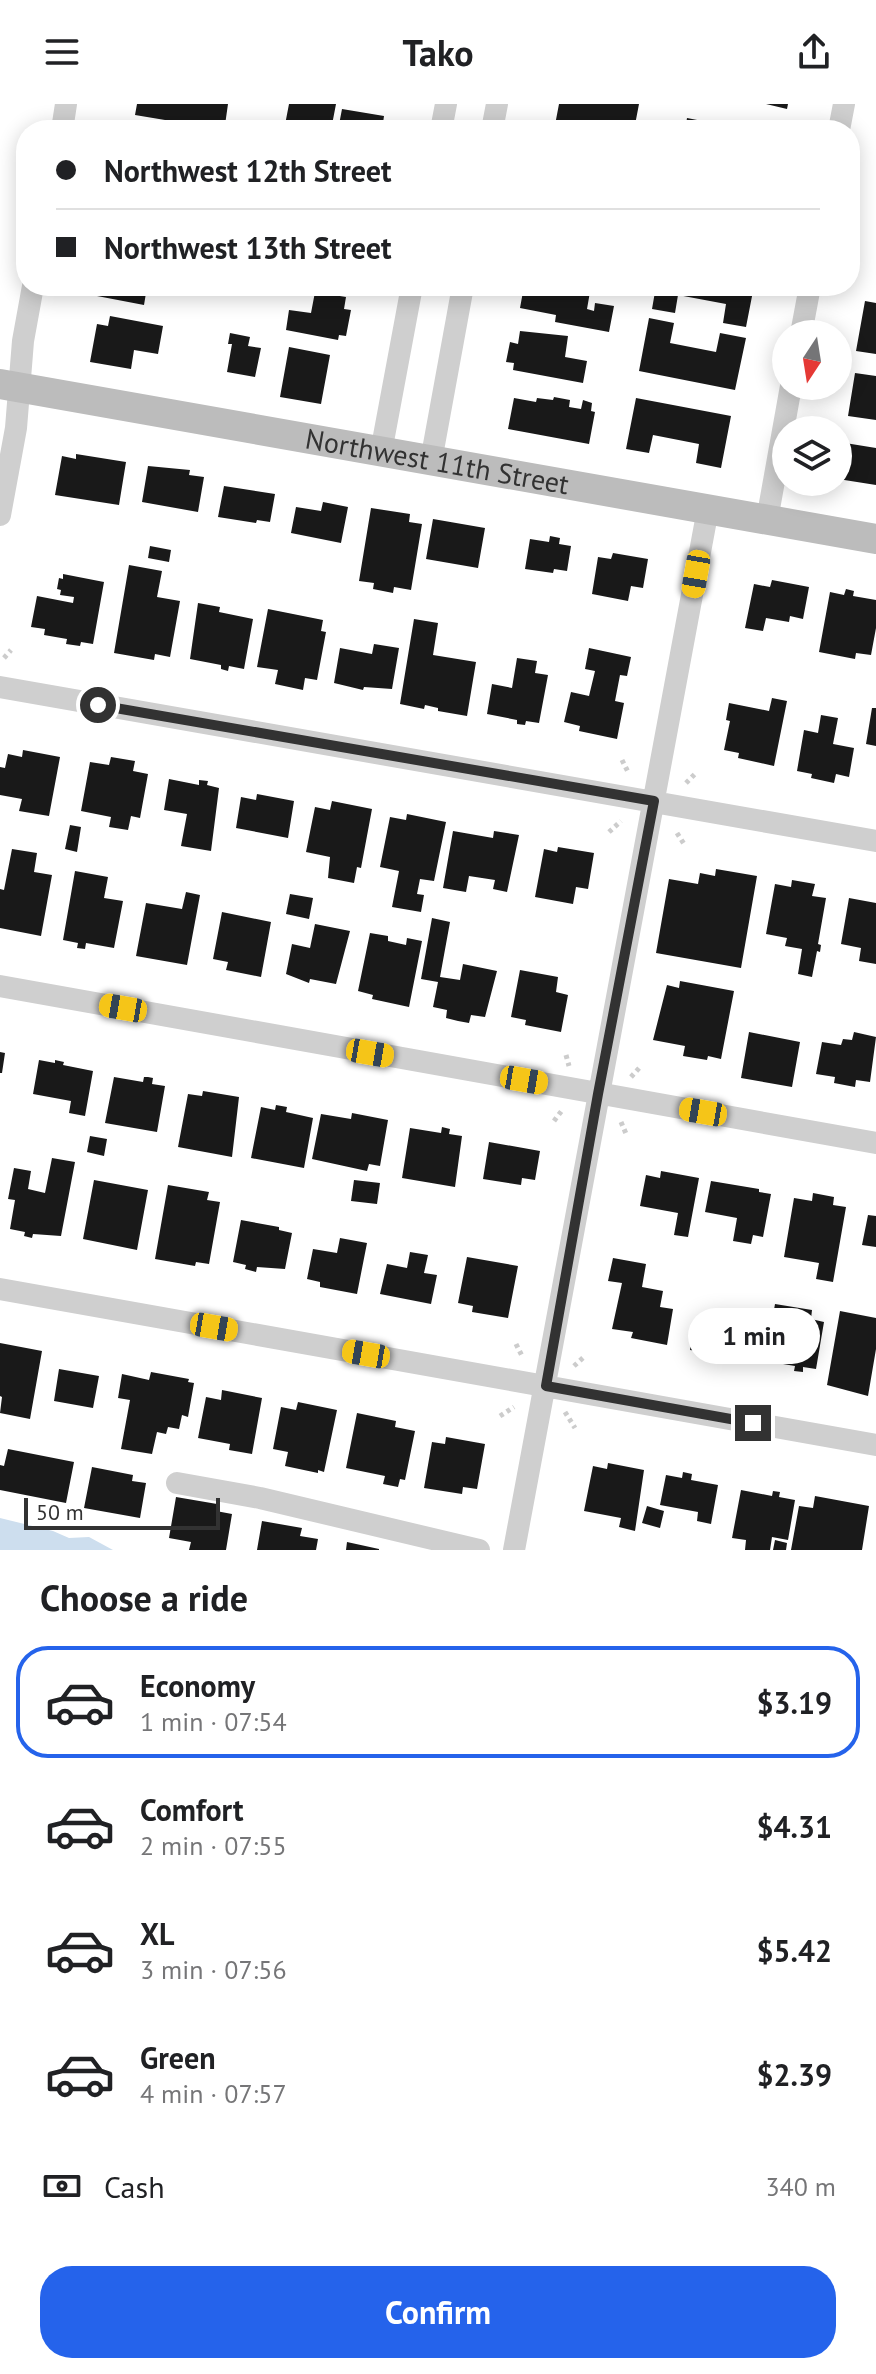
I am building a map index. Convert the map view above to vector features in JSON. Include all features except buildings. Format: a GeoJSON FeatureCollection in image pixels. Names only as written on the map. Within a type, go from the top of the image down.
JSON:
{"type":"FeatureCollection","features":[{"type":"Feature","properties":{"kind":"street"},"geometry":{"type":"LineString","coordinates":[[0,515],[16,428],[10,385],[23,341],[31,296]]}},
{"type":"Feature","properties":{"kind":"street"},"geometry":{"type":"LineString","coordinates":[[381,452],[410,296]]}},
{"type":"Feature","properties":{"kind":"street"},"geometry":{"type":"LineString","coordinates":[[431,461],[461,296]]}},
{"type":"Feature","properties":{"kind":"street"},"geometry":{"type":"LineString","coordinates":[[804,320],[808,296]]}},
{"type":"Feature","properties":{"kind":"street","name":"Northwest 11th Street"},"geometry":{"type":"LineString","coordinates":[[10,385],[876,539]]}},
{"type":"Feature","properties":{"kind":"street"},"geometry":{"type":"LineString","coordinates":[[767,520],[788,400]]}},
{"type":"Feature","properties":{"kind":"street"},"geometry":{"type":"LineString","coordinates":[[514,1550],[708,509]]}},
{"type":"Feature","properties":{"kind":"street"},"geometry":{"type":"LineString","coordinates":[[0,687],[876,841]]}},
{"type":"Feature","properties":{"kind":"street"},"geometry":{"type":"LineString","coordinates":[[0,986],[876,1143]]}},
{"type":"Feature","properties":{"kind":"street"},"geometry":{"type":"LineString","coordinates":[[0,1289],[876,1445]]}},
{"type":"Feature","properties":{"kind":"street"},"geometry":{"type":"LineString","coordinates":[[177,1483],[260,1498],[479,1550]]}},
{"type":"Feature","properties":{"kind":"path"},"geometry":{"type":"LineString","coordinates":[[4,658],[11,650]]}},
{"type":"Feature","properties":{"kind":"path"},"geometry":{"type":"LineString","coordinates":[[622,760],[629,774]]}},
{"type":"Feature","properties":{"kind":"path"},"geometry":{"type":"LineString","coordinates":[[686,783],[695,774]]}},
{"type":"Feature","properties":{"kind":"path"},"geometry":{"type":"LineString","coordinates":[[609,832],[621,821]]}},
{"type":"Feature","properties":{"kind":"path"},"geometry":{"type":"LineString","coordinates":[[677,833],[684,844]]}},
{"type":"Feature","properties":{"kind":"path"},"geometry":{"type":"LineString","coordinates":[[631,1078],[641,1066]]}},
{"type":"Feature","properties":{"kind":"path"},"geometry":{"type":"LineString","coordinates":[[554,1121],[564,1108]]}},
{"type":"Feature","properties":{"kind":"path"},"geometry":{"type":"LineString","coordinates":[[621,1121],[627,1136]]}},
{"type":"Feature","properties":{"kind":"path"},"geometry":{"type":"LineString","coordinates":[[516,1344],[523,1358]]}},
{"type":"Feature","properties":{"kind":"path"},"geometry":{"type":"LineString","coordinates":[[574,1366],[585,1356]]}},
{"type":"Feature","properties":{"kind":"path"},"geometry":{"type":"LineString","coordinates":[[500,1416],[514,1407]]}},
{"type":"Feature","properties":{"kind":"path"},"geometry":{"type":"LineString","coordinates":[[565,1411],[575,1428]]}},
{"type":"Feature","properties":{"kind":"water"},"geometry":{"type":"Polygon","coordinates":[[[0,1518],[69,1538],[89,1537],[113,1550],[0,1550],[0,1518]]]}},
{"type":"Feature","properties":{"kind":"route"},"geometry":{"type":"LineString","coordinates":[[98,705],[654,801],[546,1386],[753,1423]]}}]}
